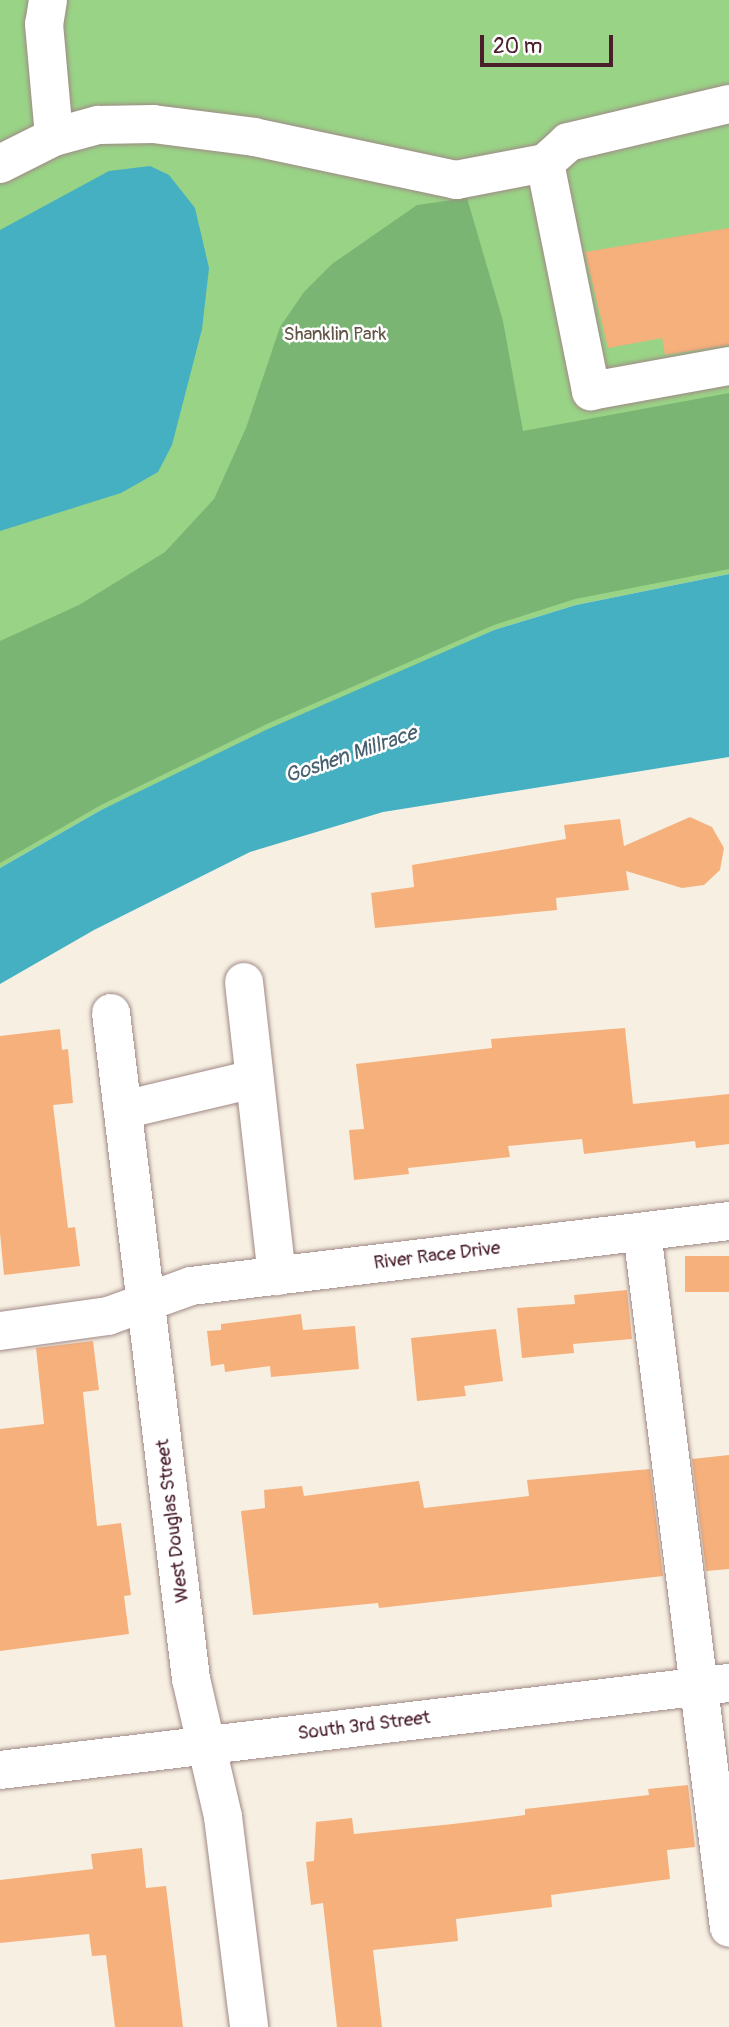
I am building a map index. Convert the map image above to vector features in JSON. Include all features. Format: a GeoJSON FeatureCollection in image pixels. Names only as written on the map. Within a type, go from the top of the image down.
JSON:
{"type":"FeatureCollection","features":[{"type":"Feature","properties":{"kind":"street"},"geometry":{"type":"LineString","coordinates":[[48,0],[44,24],[54,137]]}},
{"type":"Feature","properties":{"kind":"street"},"geometry":{"type":"LineString","coordinates":[[0,164],[54,137],[99,125],[153,124],[254,137],[456,180],[545,163],[568,142],[729,104]]}},
{"type":"Feature","properties":{"kind":"street"},"geometry":{"type":"LineString","coordinates":[[545,163],[591,391],[729,366]]}},
{"type":"Feature","properties":{"kind":"street"},"geometry":{"type":"LineString","coordinates":[[244,982],[277,1276]]}},
{"type":"Feature","properties":{"kind":"street","name":"West Douglas Street"},"geometry":{"type":"LineString","coordinates":[[111,1013],[191,1679],[223,1817],[249,2027]]}},
{"type":"Feature","properties":{"kind":"street"},"geometry":{"type":"LineString","coordinates":[[123,1110],[254,1079]]}},
{"type":"Feature","properties":{"kind":"street","name":"River Race Drive"},"geometry":{"type":"LineString","coordinates":[[0,1331],[108,1316],[191,1286],[729,1221]]}},
{"type":"Feature","properties":{"kind":"street"},"geometry":{"type":"LineString","coordinates":[[642,1232],[714,1684],[729,1928]]}},
{"type":"Feature","properties":{"kind":"street","name":"South 3rd Street"},"geometry":{"type":"LineString","coordinates":[[0,1770],[714,1684]]}},
{"type":"Feature","properties":{"kind":"green space","name":"Shanklin Park"},"geometry":{"type":"Polygon","coordinates":[[[0,0],[729,0],[729,574],[576,605],[494,630],[101,810],[0,868],[0,0]]]}},
{"type":"Feature","properties":{"kind":"green space"},"geometry":{"type":"Polygon","coordinates":[[[467,198],[503,321],[523,431],[729,393],[729,569],[575,599],[494,625],[267,724],[101,805],[0,863],[0,641],[79,605],[165,552],[214,499],[246,428],[280,327],[304,292],[332,264],[417,205],[467,198]]]}},
{"type":"Feature","properties":{"kind":"water"},"geometry":{"type":"Polygon","coordinates":[[[150,166],[169,175],[195,208],[209,268],[202,329],[172,445],[158,472],[121,493],[0,531],[0,230],[109,171],[150,166]]]}},
{"type":"Feature","properties":{"kind":"water","name":"Goshen Millrace"},"geometry":{"type":"Polygon","coordinates":[[[729,574],[729,757],[383,812],[250,852],[94,930],[0,984],[0,868],[101,810],[268,729],[494,630],[576,605],[729,574]]]}},
{"type":"Feature","properties":{"kind":"building"},"geometry":{"type":"Polygon","coordinates":[[[729,228],[729,345],[665,355],[662,338],[608,348],[585,252],[729,228]]]}},
{"type":"Feature","properties":{"kind":"building"},"geometry":{"type":"Polygon","coordinates":[[[690,817],[712,827],[724,848],[720,870],[704,885],[682,888],[626,871],[629,890],[556,898],[557,910],[375,928],[371,893],[414,887],[412,865],[566,839],[564,825],[620,819],[624,846],[690,817]]]}},
{"type":"Feature","properties":{"kind":"building"},"geometry":{"type":"Polygon","coordinates":[[[625,1028],[633,1104],[729,1094],[729,1144],[696,1148],[695,1141],[584,1154],[582,1139],[508,1146],[510,1157],[408,1168],[409,1174],[354,1180],[349,1130],[364,1129],[356,1064],[492,1048],[491,1039],[625,1028]]]}},
{"type":"Feature","properties":{"kind":"building"},"geometry":{"type":"Polygon","coordinates":[[[60,1029],[62,1050],[68,1049],[73,1103],[53,1105],[68,1228],[75,1227],[80,1266],[4,1275],[0,1233],[0,1036],[60,1029]]]}},
{"type":"Feature","properties":{"kind":"building"},"geometry":{"type":"Polygon","coordinates":[[[685,1256],[729,1256],[729,1292],[685,1292],[685,1256]]]}},
{"type":"Feature","properties":{"kind":"building"},"geometry":{"type":"Polygon","coordinates":[[[627,1290],[632,1339],[573,1344],[574,1353],[522,1358],[517,1308],[575,1304],[574,1295],[627,1290]]]}},
{"type":"Feature","properties":{"kind":"building"},"geometry":{"type":"Polygon","coordinates":[[[301,1314],[303,1330],[355,1326],[359,1369],[271,1377],[270,1366],[225,1372],[224,1364],[211,1366],[207,1331],[221,1330],[221,1324],[301,1314]]]}},
{"type":"Feature","properties":{"kind":"building"},"geometry":{"type":"Polygon","coordinates":[[[496,1329],[503,1381],[464,1386],[466,1396],[417,1401],[411,1338],[496,1329]]]}},
{"type":"Feature","properties":{"kind":"building"},"geometry":{"type":"Polygon","coordinates":[[[93,1341],[99,1390],[83,1392],[97,1526],[121,1523],[131,1595],[124,1596],[129,1634],[0,1651],[0,1429],[44,1424],[36,1348],[93,1341]]]}},
{"type":"Feature","properties":{"kind":"building"},"geometry":{"type":"Polygon","coordinates":[[[729,1455],[729,1569],[706,1571],[692,1459],[729,1455]]]}},
{"type":"Feature","properties":{"kind":"building"},"geometry":{"type":"Polygon","coordinates":[[[650,1469],[663,1576],[379,1608],[378,1603],[253,1615],[241,1511],[265,1508],[264,1490],[302,1486],[304,1496],[419,1481],[424,1508],[529,1496],[527,1480],[650,1469]]]}},
{"type":"Feature","properties":{"kind":"building"},"geometry":{"type":"Polygon","coordinates":[[[688,1785],[695,1847],[667,1850],[670,1879],[551,1895],[552,1907],[456,1919],[458,1941],[373,1950],[382,2027],[337,2027],[323,1903],[311,1905],[306,1862],[314,1861],[316,1822],[352,1818],[354,1834],[525,1815],[525,1809],[649,1795],[648,1789],[688,1785]]]}},
{"type":"Feature","properties":{"kind":"building"},"geometry":{"type":"Polygon","coordinates":[[[142,1848],[146,1888],[166,1886],[183,2027],[115,2027],[106,1955],[92,1956],[89,1934],[0,1943],[0,1880],[93,1869],[91,1854],[142,1848]]]}}]}
